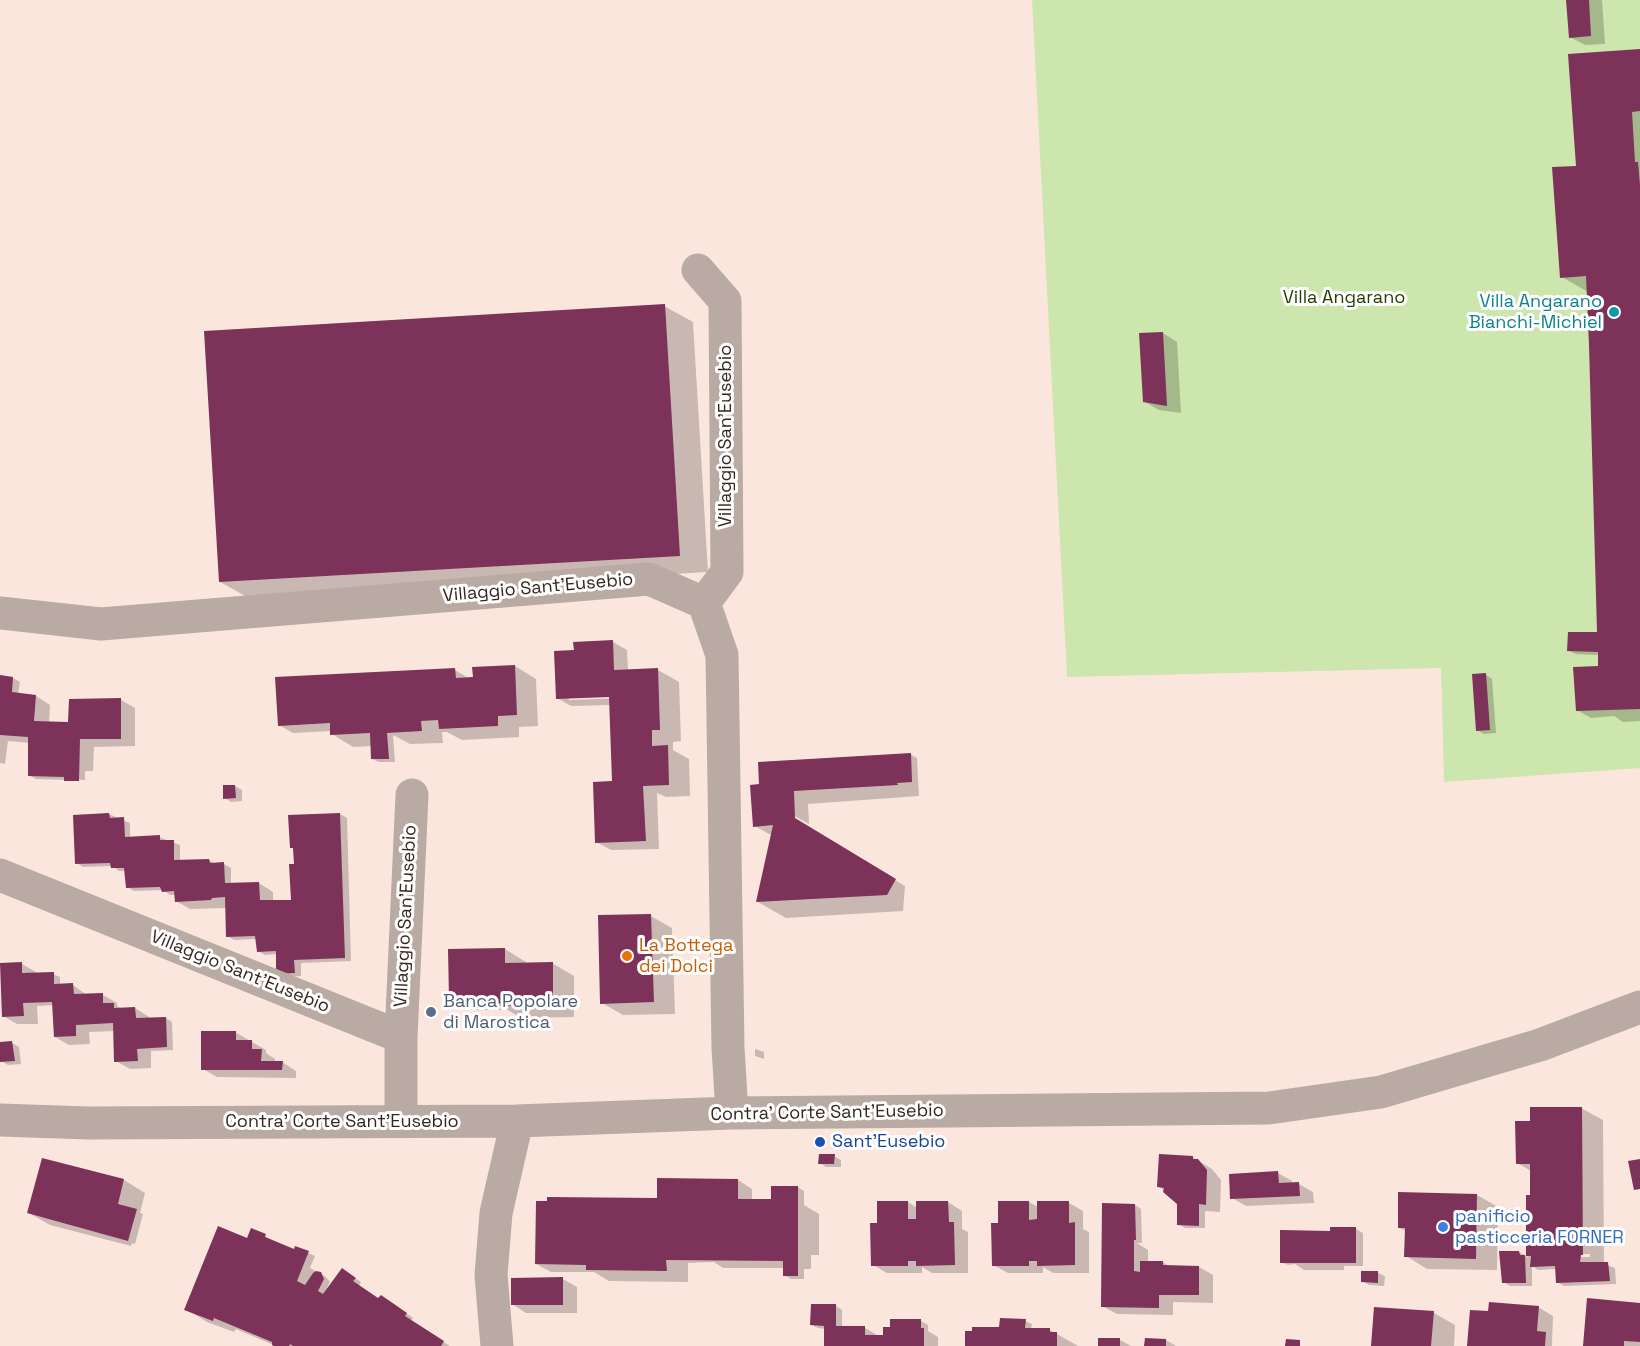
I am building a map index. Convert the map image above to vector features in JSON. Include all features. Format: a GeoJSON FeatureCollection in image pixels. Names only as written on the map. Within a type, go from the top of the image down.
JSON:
{"type":"FeatureCollection","features":[{"type":"Feature","properties":{"kind":"street","name":"Villaggio San'Eusebio"},"geometry":{"type":"LineString","coordinates":[[698,270],[725,301],[727,572],[704,603]]}},
{"type":"Feature","properties":{"kind":"street","name":"Villaggio Sant'Eusebio"},"geometry":{"type":"LineString","coordinates":[[0,613],[100,624],[649,579],[704,603]]}},
{"type":"Feature","properties":{"kind":"street"},"geometry":{"type":"LineString","coordinates":[[704,603],[722,655],[728,1036],[732,1113]]}},
{"type":"Feature","properties":{"kind":"street","name":"Villaggio San'Eusebio"},"geometry":{"type":"LineString","coordinates":[[401,1037],[412,795]]}},
{"type":"Feature","properties":{"kind":"street","name":"Villaggio Sant'Eusebio"},"geometry":{"type":"LineString","coordinates":[[0,875],[401,1037]]}},
{"type":"Feature","properties":{"kind":"street","name":"Contra' Corte Sant'Eusebio"},"geometry":{"type":"LineString","coordinates":[[0,1120],[87,1124],[517,1121],[732,1113],[1269,1108],[1381,1092],[1540,1045],[1640,1007]]}},
{"type":"Feature","properties":{"kind":"street"},"geometry":{"type":"LineString","coordinates":[[400,1121],[401,1037]]}},
{"type":"Feature","properties":{"kind":"street"},"geometry":{"type":"LineString","coordinates":[[498,1346],[491,1275],[495,1213],[517,1121]]}},
{"type":"Feature","properties":{"kind":"green space","name":"Villa Angarano"},"geometry":{"type":"Polygon","coordinates":[[[1032,0],[1640,0],[1640,768],[1444,782],[1441,668],[1067,677],[1032,0]]]}},
{"type":"Feature","properties":{"kind":"building"},"geometry":{"type":"Polygon","coordinates":[[[1566,0],[1589,0],[1591,36],[1569,38],[1566,0]]]}},
{"type":"Feature","properties":{"kind":"building","name":"Villa Angarano Bianchi-Michiel"},"geometry":{"type":"Polygon","coordinates":[[[1640,49],[1640,111],[1632,112],[1635,162],[1638,162],[1640,185],[1640,709],[1576,711],[1573,667],[1598,666],[1598,652],[1567,651],[1568,632],[1597,632],[1586,276],[1560,278],[1552,167],[1576,166],[1568,54],[1640,49]]]}},
{"type":"Feature","properties":{"kind":"building"},"geometry":{"type":"Polygon","coordinates":[[[665,304],[680,556],[219,582],[204,331],[665,304]]]}},
{"type":"Feature","properties":{"kind":"building"},"geometry":{"type":"Polygon","coordinates":[[[1163,332],[1167,406],[1143,402],[1139,333],[1163,332]]]}},
{"type":"Feature","properties":{"kind":"building"},"geometry":{"type":"Polygon","coordinates":[[[613,640],[614,670],[658,668],[660,730],[652,730],[652,746],[668,745],[669,785],[643,786],[646,841],[595,843],[593,782],[612,781],[609,697],[556,699],[554,651],[574,650],[573,642],[613,640]]]}},
{"type":"Feature","properties":{"kind":"building"},"geometry":{"type":"Polygon","coordinates":[[[515,665],[517,715],[498,716],[498,726],[439,729],[438,720],[421,721],[422,731],[387,733],[389,759],[371,759],[370,733],[330,735],[330,723],[278,726],[275,677],[455,668],[456,678],[473,677],[472,667],[515,665]]]}},
{"type":"Feature","properties":{"kind":"building"},"geometry":{"type":"Polygon","coordinates":[[[1486,673],[1490,730],[1476,731],[1472,674],[1486,673]]]}},
{"type":"Feature","properties":{"kind":"building"},"geometry":{"type":"Polygon","coordinates":[[[0,675],[13,677],[12,692],[36,695],[34,721],[68,722],[69,699],[121,698],[121,739],[80,739],[79,781],[64,781],[64,777],[28,776],[28,737],[0,735],[0,675]]]}},
{"type":"Feature","properties":{"kind":"building"},"geometry":{"type":"Polygon","coordinates":[[[911,753],[912,782],[897,783],[898,785],[794,791],[795,818],[896,879],[887,895],[756,902],[773,825],[753,827],[750,785],[759,784],[758,762],[911,753]]]}},
{"type":"Feature","properties":{"kind":"building"},"geometry":{"type":"Polygon","coordinates":[[[223,785],[235,785],[236,798],[223,799],[223,785]]]}},
{"type":"Feature","properties":{"kind":"building"},"geometry":{"type":"Polygon","coordinates":[[[109,813],[110,818],[124,817],[125,837],[160,835],[160,840],[174,840],[174,860],[209,859],[210,863],[224,862],[225,883],[259,882],[260,900],[291,900],[289,864],[294,864],[293,848],[290,848],[288,815],[340,813],[345,958],[294,960],[295,973],[276,974],[276,951],[257,952],[255,936],[226,937],[225,897],[175,902],[174,891],[162,892],[160,887],[126,888],[124,868],[111,868],[110,863],[75,864],[73,815],[109,813]]]}},
{"type":"Feature","properties":{"kind":"building"},"geometry":{"type":"Polygon","coordinates":[[[651,914],[654,1002],[600,1004],[598,915],[651,914]]]}},
{"type":"Feature","properties":{"kind":"building"},"geometry":{"type":"Polygon","coordinates":[[[505,948],[505,963],[553,962],[553,1005],[498,1006],[498,999],[449,999],[448,949],[505,948]]]}},
{"type":"Feature","properties":{"kind":"building"},"geometry":{"type":"Polygon","coordinates":[[[22,962],[22,973],[54,972],[54,984],[73,983],[74,994],[103,993],[103,1003],[114,1003],[114,1008],[135,1007],[136,1018],[166,1017],[167,1047],[137,1049],[138,1061],[114,1062],[113,1023],[76,1025],[76,1036],[54,1037],[52,1002],[23,1003],[24,1016],[2,1017],[0,963],[22,962]]]}},
{"type":"Feature","properties":{"kind":"building"},"geometry":{"type":"Polygon","coordinates":[[[201,1031],[236,1031],[236,1040],[252,1040],[252,1049],[262,1049],[261,1061],[283,1061],[282,1070],[201,1070],[201,1031]]]}},
{"type":"Feature","properties":{"kind":"building"},"geometry":{"type":"Polygon","coordinates":[[[12,1041],[15,1061],[0,1062],[0,1042],[12,1041]]]}},
{"type":"Feature","properties":{"kind":"building"},"geometry":{"type":"Polygon","coordinates":[[[1530,1107],[1582,1107],[1583,1255],[1581,1255],[1580,1262],[1608,1262],[1610,1281],[1556,1283],[1555,1266],[1530,1267],[1531,1256],[1526,1256],[1526,1195],[1530,1195],[1530,1164],[1516,1164],[1515,1121],[1530,1121],[1530,1107]]]}},
{"type":"Feature","properties":{"kind":"building"},"geometry":{"type":"Polygon","coordinates":[[[819,1154],[835,1154],[834,1164],[818,1164],[819,1154]]]}},
{"type":"Feature","properties":{"kind":"building"},"geometry":{"type":"Polygon","coordinates":[[[1159,1154],[1193,1156],[1193,1159],[1198,1159],[1207,1170],[1206,1205],[1199,1204],[1199,1226],[1177,1225],[1177,1204],[1163,1192],[1164,1188],[1157,1187],[1159,1154]]]}},
{"type":"Feature","properties":{"kind":"building"},"geometry":{"type":"Polygon","coordinates":[[[42,1158],[124,1179],[118,1204],[137,1209],[128,1241],[27,1213],[42,1158]]]}},
{"type":"Feature","properties":{"kind":"building"},"geometry":{"type":"Polygon","coordinates":[[[1640,1159],[1640,1189],[1634,1190],[1628,1161],[1640,1159]]]}},
{"type":"Feature","properties":{"kind":"building"},"geometry":{"type":"Polygon","coordinates":[[[1278,1171],[1279,1183],[1299,1182],[1300,1196],[1230,1199],[1229,1174],[1278,1171]]]}},
{"type":"Feature","properties":{"kind":"building"},"geometry":{"type":"Polygon","coordinates":[[[657,1178],[738,1179],[738,1199],[771,1199],[771,1186],[798,1186],[798,1276],[783,1276],[783,1261],[666,1260],[667,1271],[586,1270],[586,1265],[535,1264],[536,1201],[547,1201],[547,1197],[657,1198],[657,1178]]]}},
{"type":"Feature","properties":{"kind":"building"},"geometry":{"type":"Polygon","coordinates":[[[1398,1192],[1477,1194],[1476,1259],[1404,1257],[1405,1228],[1398,1228],[1398,1192]]]}},
{"type":"Feature","properties":{"kind":"building"},"geometry":{"type":"Polygon","coordinates":[[[877,1201],[908,1201],[908,1219],[916,1219],[916,1201],[948,1201],[949,1222],[954,1222],[955,1265],[916,1266],[916,1261],[908,1261],[908,1266],[871,1266],[870,1223],[877,1223],[877,1201]]]}},
{"type":"Feature","properties":{"kind":"building"},"geometry":{"type":"Polygon","coordinates":[[[998,1201],[1029,1201],[1029,1220],[1037,1219],[1037,1201],[1069,1201],[1069,1223],[1075,1222],[1075,1265],[1037,1266],[1037,1261],[1029,1261],[1029,1266],[992,1266],[991,1223],[998,1223],[998,1201]]]}},
{"type":"Feature","properties":{"kind":"building"},"geometry":{"type":"Polygon","coordinates":[[[1102,1203],[1135,1204],[1134,1271],[1140,1272],[1140,1261],[1163,1261],[1163,1265],[1199,1266],[1199,1295],[1159,1295],[1159,1308],[1101,1307],[1102,1203]]]}},
{"type":"Feature","properties":{"kind":"building"},"geometry":{"type":"Polygon","coordinates":[[[218,1226],[247,1238],[251,1228],[266,1234],[265,1237],[294,1249],[295,1246],[309,1251],[297,1281],[305,1285],[313,1273],[321,1272],[324,1279],[318,1291],[323,1294],[342,1268],[356,1278],[353,1281],[378,1298],[381,1295],[407,1313],[405,1316],[444,1341],[441,1346],[293,1346],[290,1344],[289,1346],[274,1346],[272,1342],[214,1318],[213,1321],[184,1310],[218,1226]]]}},
{"type":"Feature","properties":{"kind":"building"},"geometry":{"type":"Polygon","coordinates":[[[1330,1227],[1356,1227],[1356,1263],[1280,1263],[1280,1230],[1330,1231],[1330,1227]]]}},
{"type":"Feature","properties":{"kind":"building"},"geometry":{"type":"Polygon","coordinates":[[[1499,1251],[1519,1251],[1520,1255],[1525,1255],[1526,1283],[1502,1283],[1499,1251]]]}},
{"type":"Feature","properties":{"kind":"building"},"geometry":{"type":"Polygon","coordinates":[[[1361,1271],[1378,1271],[1378,1283],[1361,1282],[1361,1271]]]}},
{"type":"Feature","properties":{"kind":"building"},"geometry":{"type":"Polygon","coordinates":[[[563,1277],[563,1305],[511,1305],[511,1278],[563,1277]]]}},
{"type":"Feature","properties":{"kind":"building"},"geometry":{"type":"Polygon","coordinates":[[[1587,1298],[1640,1303],[1640,1342],[1624,1341],[1624,1346],[1583,1346],[1587,1298]]]}},
{"type":"Feature","properties":{"kind":"building"},"geometry":{"type":"Polygon","coordinates":[[[1489,1302],[1539,1306],[1537,1331],[1546,1332],[1545,1346],[1467,1346],[1470,1310],[1488,1311],[1489,1302]]]}},
{"type":"Feature","properties":{"kind":"building"},"geometry":{"type":"Polygon","coordinates":[[[811,1304],[836,1304],[836,1326],[865,1326],[865,1335],[883,1335],[883,1327],[890,1327],[890,1319],[921,1319],[921,1328],[924,1328],[924,1346],[824,1346],[824,1326],[810,1325],[811,1304]]]}},
{"type":"Feature","properties":{"kind":"building"},"geometry":{"type":"Polygon","coordinates":[[[1374,1307],[1434,1311],[1431,1346],[1371,1346],[1374,1307]]]}},
{"type":"Feature","properties":{"kind":"building"},"geometry":{"type":"Polygon","coordinates":[[[1000,1318],[1026,1319],[1025,1328],[1050,1328],[1050,1332],[1057,1332],[1057,1346],[965,1346],[965,1331],[972,1331],[972,1327],[999,1327],[1000,1318]]]}},
{"type":"Feature","properties":{"kind":"building"},"geometry":{"type":"Polygon","coordinates":[[[1098,1338],[1120,1338],[1120,1346],[1098,1346],[1098,1338]]]}},
{"type":"Feature","properties":{"kind":"building"},"geometry":{"type":"Polygon","coordinates":[[[1145,1338],[1166,1339],[1166,1346],[1144,1346],[1145,1338]]]}},
{"type":"Feature","properties":{"kind":"building"},"geometry":{"type":"Polygon","coordinates":[[[1286,1339],[1300,1340],[1300,1346],[1285,1346],[1286,1339]]]}},
{"type":"Feature","properties":{"kind":"place","name":"Villa Angarano Bianchi-Michiel"},"geometry":{"type":"Point","coordinates":[1614,312]}},
{"type":"Feature","properties":{"kind":"place","name":"La Bottega dei Dolci"},"geometry":{"type":"Point","coordinates":[627,956]}},
{"type":"Feature","properties":{"kind":"place","name":"Banca Popolare di Marostica"},"geometry":{"type":"Point","coordinates":[431,1012]}},
{"type":"Feature","properties":{"kind":"place","name":"Sant'Eusebio"},"geometry":{"type":"Point","coordinates":[820,1142]}},
{"type":"Feature","properties":{"kind":"place","name":"panificio pasticceria FORNER"},"geometry":{"type":"Point","coordinates":[1443,1227]}}]}
